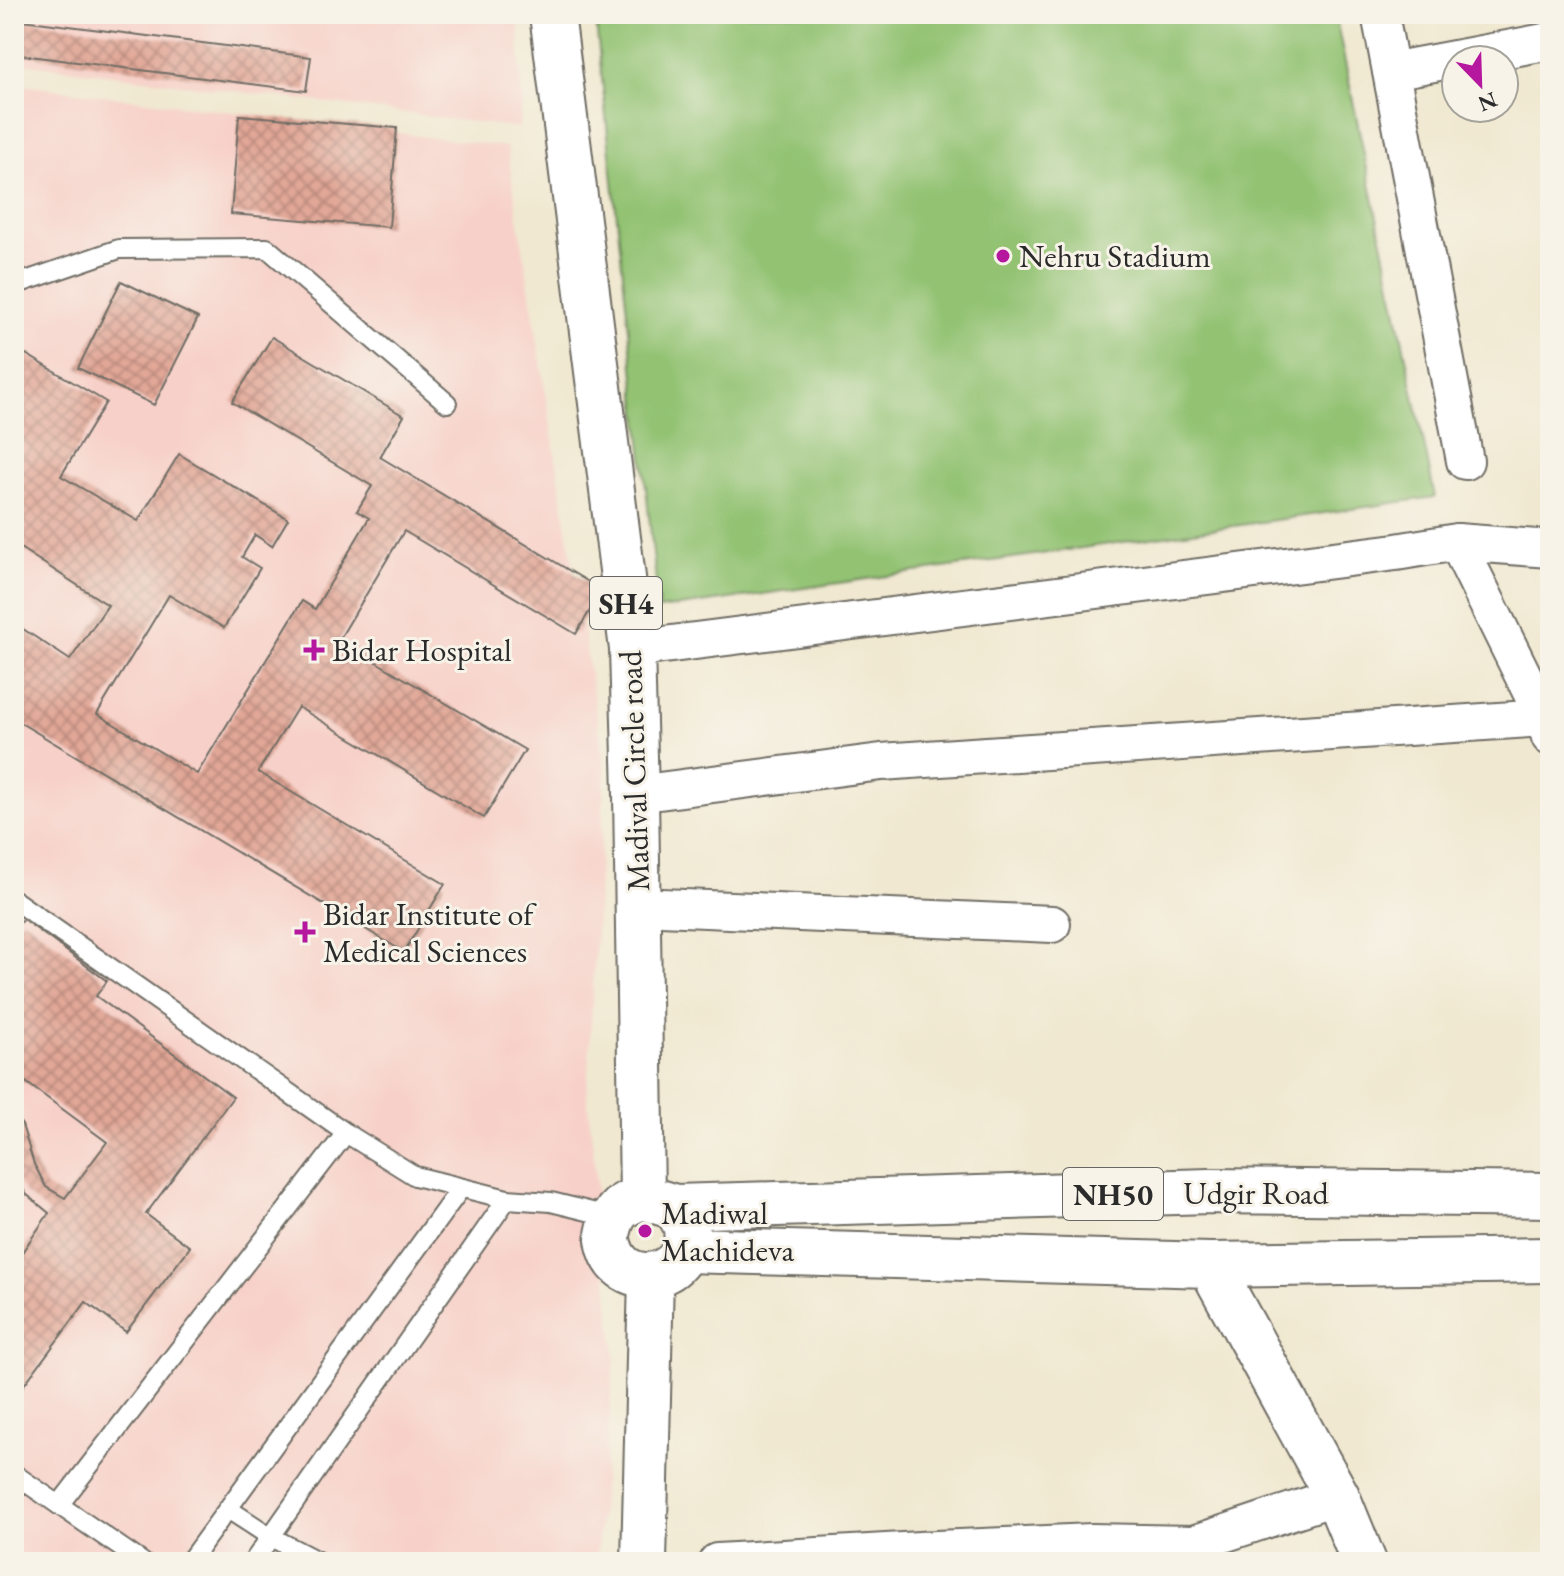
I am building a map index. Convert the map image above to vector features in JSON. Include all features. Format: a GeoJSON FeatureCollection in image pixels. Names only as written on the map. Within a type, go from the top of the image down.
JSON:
{"type":"FeatureCollection","features":[{"type":"Feature","properties":{"kind":"main road","name":"Madival Circle road"},"geometry":{"type":"LineString","coordinates":[[552,14],[632,649],[643,1207]]}},
{"type":"Feature","properties":{"kind":"main road","name":"Udgir Road"},"geometry":{"type":"LineString","coordinates":[[643,1207],[1210,1191],[1550,1195]]}},
{"type":"Feature","properties":{"kind":"main road"},"geometry":{"type":"LineString","coordinates":[[643,1207],[686,1227],[668,1263],[644,1562]]}},
{"type":"Feature","properties":{"kind":"main road","name":"NH50"},"geometry":{"type":"LineString","coordinates":[[643,1207],[607,1238],[613,1258],[630,1272],[668,1263],[1210,1265],[1550,1260]]}},
{"type":"Feature","properties":{"kind":"main road"},"geometry":{"type":"LineString","coordinates":[[1210,1265],[1337,1496],[1364,1562]]}},
{"type":"Feature","properties":{"kind":"street"},"geometry":{"type":"LineString","coordinates":[[1380,14],[1465,461]]}},
{"type":"Feature","properties":{"kind":"street"},"geometry":{"type":"LineString","coordinates":[[1391,71],[1550,41]]}},
{"type":"Feature","properties":{"kind":"street"},"geometry":{"type":"LineString","coordinates":[[632,649],[1457,542],[1550,549]]}},
{"type":"Feature","properties":{"kind":"street"},"geometry":{"type":"LineString","coordinates":[[636,794],[881,762],[1547,728],[1457,542]]}},
{"type":"Feature","properties":{"kind":"street"},"geometry":{"type":"LineString","coordinates":[[638,906],[1052,924]]}},
{"type":"Feature","properties":{"kind":"street"},"geometry":{"type":"LineString","coordinates":[[717,1562],[937,1555],[1092,1542],[1140,1553],[1193,1544],[1337,1496]]}},
{"type":"Feature","properties":{"kind":"lane"},"geometry":{"type":"LineString","coordinates":[[14,285],[119,249],[267,248],[447,403]]}},
{"type":"Feature","properties":{"kind":"lane"},"geometry":{"type":"LineString","coordinates":[[14,900],[346,1133],[415,1176],[507,1199],[643,1207]]}},
{"type":"Feature","properties":{"kind":"lane"},"geometry":{"type":"LineString","coordinates":[[59,1505],[346,1133]]}},
{"type":"Feature","properties":{"kind":"lane"},"geometry":{"type":"LineString","coordinates":[[189,1562],[461,1188]]}},
{"type":"Feature","properties":{"kind":"lane"},"geometry":{"type":"LineString","coordinates":[[253,1562],[507,1199]]}},
{"type":"Feature","properties":{"kind":"lane"},"geometry":{"type":"LineString","coordinates":[[14,1474],[142,1562]]}},
{"type":"Feature","properties":{"kind":"lane"},"geometry":{"type":"LineString","coordinates":[[228,1509],[271,1537],[319,1562]]}},
{"type":"Feature","properties":{"kind":"shaded area"},"geometry":{"type":"Polygon","coordinates":[[[14,14],[518,14],[522,105],[519,128],[14,62],[14,14]]]}},
{"type":"Feature","properties":{"kind":"shaded area","name":"Bidar Institute of Medical Sciences"},"geometry":{"type":"Polygon","coordinates":[[[14,84],[507,147],[605,770],[587,1094],[615,1355],[596,1562],[14,1562],[14,84]]]}},
{"type":"Feature","properties":{"kind":"green space","name":"Nehru Stadium"},"geometry":{"type":"Polygon","coordinates":[[[595,14],[1335,14],[1435,497],[659,609],[595,14]]]}},
{"type":"Feature","properties":{"kind":"building"},"geometry":{"type":"Polygon","coordinates":[[[14,19],[311,57],[306,91],[14,54],[14,19]]]}},
{"type":"Feature","properties":{"kind":"building"},"geometry":{"type":"Polygon","coordinates":[[[239,115],[397,128],[389,227],[231,214],[239,115]]]}},
{"type":"Feature","properties":{"kind":"building"},"geometry":{"type":"Polygon","coordinates":[[[121,281],[198,318],[154,405],[78,368],[121,281]]]}},
{"type":"Feature","properties":{"kind":"building","name":"Bidar Hospital"},"geometry":{"type":"Polygon","coordinates":[[[272,337],[404,416],[380,457],[602,590],[576,634],[404,531],[339,640],[525,750],[484,818],[298,707],[258,772],[445,884],[404,952],[14,719],[14,623],[70,660],[108,605],[14,544],[14,347],[106,402],[61,476],[138,521],[179,454],[288,519],[272,546],[255,535],[242,557],[260,568],[224,628],[169,595],[97,714],[197,774],[302,601],[315,609],[369,518],[357,511],[372,486],[232,402],[272,337]]]}},
{"type":"Feature","properties":{"kind":"building"},"geometry":{"type":"Polygon","coordinates":[[[23,919],[107,981],[96,996],[233,1097],[146,1214],[190,1247],[126,1332],[86,1302],[23,1386],[14,1379],[14,1264],[49,1213],[26,1194],[14,1175],[14,1115],[22,1125],[34,1164],[46,1187],[65,1198],[107,1142],[23,1080],[14,1091],[14,931],[23,919]]]}},
{"type":"Feature","properties":{"kind":"place","name":"Nehru Stadium"},"geometry":{"type":"Point","coordinates":[1003,256]}},
{"type":"Feature","properties":{"kind":"place","name":"Bidar Hospital"},"geometry":{"type":"Point","coordinates":[314,650]}},
{"type":"Feature","properties":{"kind":"place","name":"Bidar Institute of Medical Sciences"},"geometry":{"type":"Point","coordinates":[305,932]}},
{"type":"Feature","properties":{"kind":"place","name":"Madiwal Machideva"},"geometry":{"type":"Point","coordinates":[645,1231]}}]}
